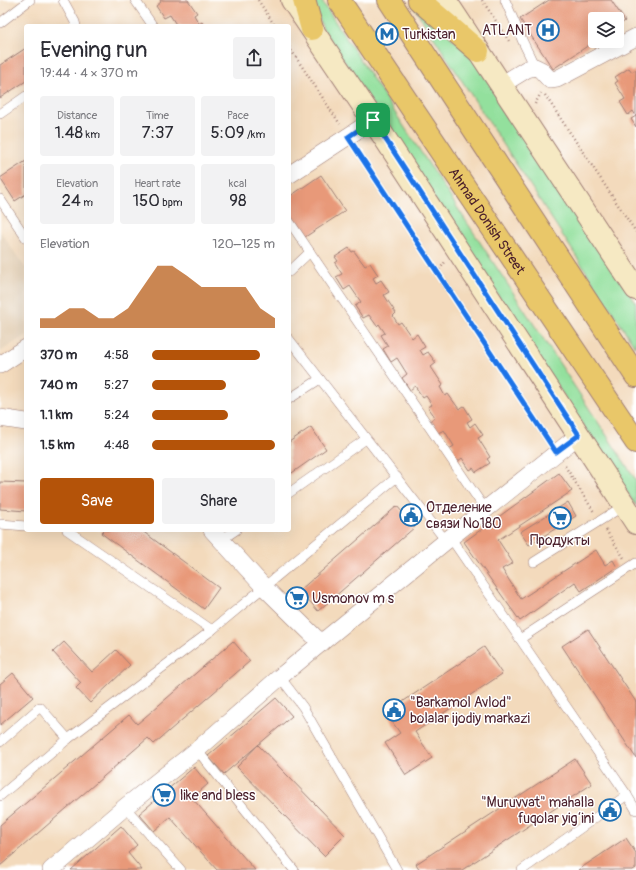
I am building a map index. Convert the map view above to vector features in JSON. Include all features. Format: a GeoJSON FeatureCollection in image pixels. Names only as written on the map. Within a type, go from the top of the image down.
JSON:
{"type":"FeatureCollection","features":[{"type":"Feature","properties":{"kind":"main road"},"geometry":{"type":"LineString","coordinates":[[304,0],[312,29]]}},
{"type":"Feature","properties":{"kind":"main road","name":"Ahmad Donish Street"},"geometry":{"type":"LineString","coordinates":[[339,0],[636,442]]}},
{"type":"Feature","properties":{"kind":"main road"},"geometry":{"type":"LineString","coordinates":[[389,0],[636,376]]}},
{"type":"Feature","properties":{"kind":"main road"},"geometry":{"type":"LineString","coordinates":[[419,0],[478,51]]}},
{"type":"Feature","properties":{"kind":"street"},"geometry":{"type":"LineString","coordinates":[[292,0],[373,120],[630,514]]}},
{"type":"Feature","properties":{"kind":"street"},"geometry":{"type":"LineString","coordinates":[[444,0],[636,289]]}},
{"type":"Feature","properties":{"kind":"street"},"geometry":{"type":"LineString","coordinates":[[501,85],[527,69],[535,67],[541,70],[550,80],[557,79],[635,39]]}},
{"type":"Feature","properties":{"kind":"street"},"geometry":{"type":"LineString","coordinates":[[291,174],[373,120]]}},
{"type":"Feature","properties":{"kind":"street"},"geometry":{"type":"LineString","coordinates":[[0,365],[24,349]]}},
{"type":"Feature","properties":{"kind":"street"},"geometry":{"type":"LineString","coordinates":[[0,418],[24,422]]}},
{"type":"Feature","properties":{"kind":"street"},"geometry":{"type":"LineString","coordinates":[[56,869],[125,807],[197,750],[280,677],[485,509],[579,435]]}},
{"type":"Feature","properties":{"kind":"street"},"geometry":{"type":"LineString","coordinates":[[217,535],[264,587],[321,643]]}},
{"type":"Feature","properties":{"kind":"lane"},"geometry":{"type":"LineString","coordinates":[[0,23],[30,0]]}},
{"type":"Feature","properties":{"kind":"lane"},"geometry":{"type":"LineString","coordinates":[[63,0],[75,24]]}},
{"type":"Feature","properties":{"kind":"lane"},"geometry":{"type":"LineString","coordinates":[[135,0],[152,24]]}},
{"type":"Feature","properties":{"kind":"lane"},"geometry":{"type":"LineString","coordinates":[[505,0],[535,67]]}},
{"type":"Feature","properties":{"kind":"lane"},"geometry":{"type":"LineString","coordinates":[[0,114],[24,97]]}},
{"type":"Feature","properties":{"kind":"lane"},"geometry":{"type":"LineString","coordinates":[[0,199],[24,231]]}},
{"type":"Feature","properties":{"kind":"lane"},"geometry":{"type":"LineString","coordinates":[[291,224],[485,509]]}},
{"type":"Feature","properties":{"kind":"lane"},"geometry":{"type":"LineString","coordinates":[[291,270],[310,252]]}},
{"type":"Feature","properties":{"kind":"lane"},"geometry":{"type":"LineString","coordinates":[[291,342],[366,439],[448,539],[520,639],[636,810]]}},
{"type":"Feature","properties":{"kind":"lane"},"geometry":{"type":"LineString","coordinates":[[291,398],[320,379]]}},
{"type":"Feature","properties":{"kind":"lane"},"geometry":{"type":"LineString","coordinates":[[291,492],[366,439]]}},
{"type":"Feature","properties":{"kind":"lane"},"geometry":{"type":"LineString","coordinates":[[0,796],[68,739],[212,630],[397,477]]}},
{"type":"Feature","properties":{"kind":"lane"},"geometry":{"type":"LineString","coordinates":[[534,562],[600,521],[630,514]]}},
{"type":"Feature","properties":{"kind":"lane"},"geometry":{"type":"LineString","coordinates":[[0,524],[24,526]]}},
{"type":"Feature","properties":{"kind":"lane"},"geometry":{"type":"LineString","coordinates":[[72,532],[212,630]]}},
{"type":"Feature","properties":{"kind":"lane"},"geometry":{"type":"LineString","coordinates":[[217,535],[228,532]]}},
{"type":"Feature","properties":{"kind":"lane"},"geometry":{"type":"LineString","coordinates":[[520,639],[633,565]]}},
{"type":"Feature","properties":{"kind":"lane"},"geometry":{"type":"LineString","coordinates":[[280,677],[303,707],[397,870]]}},
{"type":"Feature","properties":{"kind":"lane"},"geometry":{"type":"LineString","coordinates":[[0,742],[40,707],[68,739]]}},
{"type":"Feature","properties":{"kind":"lane"},"geometry":{"type":"LineString","coordinates":[[197,750],[294,870]]}},
{"type":"Feature","properties":{"kind":"lane"},"geometry":{"type":"LineString","coordinates":[[522,870],[627,795]]}},
{"type":"Feature","properties":{"kind":"lane"},"geometry":{"type":"LineString","coordinates":[[125,807],[181,870]]}},
{"type":"Feature","properties":{"kind":"path"},"geometry":{"type":"LineString","coordinates":[[258,0],[274,24]]}},
{"type":"Feature","properties":{"kind":"path"},"geometry":{"type":"LineString","coordinates":[[482,0],[511,44]]}},
{"type":"Feature","properties":{"kind":"path"},"geometry":{"type":"LineString","coordinates":[[291,51],[600,521],[633,565]]}},
{"type":"Feature","properties":{"kind":"path"},"geometry":{"type":"LineString","coordinates":[[535,105],[542,91],[636,232]]}},
{"type":"Feature","properties":{"kind":"path"},"geometry":{"type":"LineString","coordinates":[[437,273],[446,262]]}},
{"type":"Feature","properties":{"kind":"shaded area"},"geometry":{"type":"Polygon","coordinates":[[[0,231],[24,266],[24,336],[0,352],[0,231]]]}},
{"type":"Feature","properties":{"kind":"green space"},"geometry":{"type":"Polygon","coordinates":[[[312,0],[321,0],[636,480],[636,506],[323,29],[312,0]]]}},
{"type":"Feature","properties":{"kind":"green space"},"geometry":{"type":"Polygon","coordinates":[[[412,4],[474,57],[636,303],[636,348],[412,4]]]}},
{"type":"Feature","properties":{"kind":"building"},"geometry":{"type":"Polygon","coordinates":[[[160,0],[188,0],[197,13],[194,15],[199,24],[176,24],[170,15],[164,18],[156,6],[161,2],[160,0]]]}},
{"type":"Feature","properties":{"kind":"building"},"geometry":{"type":"Polygon","coordinates":[[[549,0],[611,0],[619,12],[588,12],[588,46],[553,69],[520,19],[549,0]]]}},
{"type":"Feature","properties":{"kind":"building"},"geometry":{"type":"Polygon","coordinates":[[[24,49],[24,82],[0,98],[0,65],[24,49]]]}},
{"type":"Feature","properties":{"kind":"building"},"geometry":{"type":"Polygon","coordinates":[[[629,68],[632,72],[635,70],[636,72],[636,116],[633,111],[628,115],[620,102],[625,99],[615,83],[618,81],[615,77],[629,68]]]}},
{"type":"Feature","properties":{"kind":"building"},"geometry":{"type":"Polygon","coordinates":[[[636,116],[636,127],[631,119],[636,116]]]}},
{"type":"Feature","properties":{"kind":"building"},"geometry":{"type":"Polygon","coordinates":[[[24,162],[24,195],[15,201],[0,178],[24,162]]]}},
{"type":"Feature","properties":{"kind":"building"},"geometry":{"type":"Polygon","coordinates":[[[321,175],[345,211],[305,237],[291,216],[291,196],[321,175]]]}},
{"type":"Feature","properties":{"kind":"building"},"geometry":{"type":"Polygon","coordinates":[[[349,248],[352,252],[354,251],[365,266],[370,263],[378,275],[373,278],[376,283],[381,280],[389,292],[384,295],[396,313],[393,316],[398,324],[401,322],[412,338],[417,334],[425,347],[420,350],[423,355],[428,352],[436,363],[431,367],[443,385],[440,387],[445,396],[448,394],[459,409],[464,406],[472,419],[467,422],[470,427],[475,423],[483,435],[478,438],[490,457],[487,459],[490,463],[476,472],[473,468],[470,470],[462,458],[457,462],[449,449],[454,446],[444,430],[438,433],[430,421],[435,417],[428,407],[432,405],[426,396],[423,398],[415,386],[410,390],[402,378],[407,374],[397,358],[391,362],[383,349],[388,346],[381,335],[385,333],[379,324],[377,326],[369,315],[363,318],[355,306],[361,302],[350,286],[344,290],[336,277],[342,274],[335,263],[338,261],[335,257],[349,248]]]}},
{"type":"Feature","properties":{"kind":"building"},"geometry":{"type":"Polygon","coordinates":[[[311,427],[326,449],[291,474],[291,441],[311,427]]]}},
{"type":"Feature","properties":{"kind":"building"},"geometry":{"type":"Polygon","coordinates":[[[559,473],[572,491],[498,540],[513,563],[502,569],[521,599],[596,550],[605,565],[613,560],[617,567],[581,591],[575,582],[520,621],[464,542],[559,473]]]}},
{"type":"Feature","properties":{"kind":"building"},"geometry":{"type":"Polygon","coordinates":[[[0,482],[24,483],[24,511],[0,509],[0,482]]]}},
{"type":"Feature","properties":{"kind":"building"},"geometry":{"type":"Polygon","coordinates":[[[568,502],[576,516],[529,545],[520,532],[568,502]]]}},
{"type":"Feature","properties":{"kind":"building"},"geometry":{"type":"Polygon","coordinates":[[[397,506],[415,527],[318,611],[300,590],[397,506]]]}},
{"type":"Feature","properties":{"kind":"building"},"geometry":{"type":"Polygon","coordinates":[[[144,532],[219,588],[204,609],[101,533],[144,532]]]}},
{"type":"Feature","properties":{"kind":"building"},"geometry":{"type":"Polygon","coordinates":[[[588,629],[636,702],[636,758],[562,646],[588,629]]]}},
{"type":"Feature","properties":{"kind":"building"},"geometry":{"type":"Polygon","coordinates":[[[233,641],[250,661],[154,744],[148,738],[0,866],[0,825],[129,715],[137,724],[233,641]]]}},
{"type":"Feature","properties":{"kind":"building"},"geometry":{"type":"Polygon","coordinates":[[[64,642],[92,672],[116,650],[130,665],[90,703],[76,688],[81,683],[53,652],[64,642]]]}},
{"type":"Feature","properties":{"kind":"building"},"geometry":{"type":"Polygon","coordinates":[[[484,647],[502,674],[415,732],[432,758],[406,775],[385,743],[400,733],[386,713],[484,647]]]}},
{"type":"Feature","properties":{"kind":"building"},"geometry":{"type":"Polygon","coordinates":[[[13,673],[33,697],[0,725],[0,684],[13,673]]]}},
{"type":"Feature","properties":{"kind":"building"},"geometry":{"type":"Polygon","coordinates":[[[276,698],[292,716],[224,774],[208,756],[276,698]]]}},
{"type":"Feature","properties":{"kind":"building"},"geometry":{"type":"Polygon","coordinates":[[[258,745],[345,835],[324,856],[237,767],[258,745]]]}},
{"type":"Feature","properties":{"kind":"building"},"geometry":{"type":"Polygon","coordinates":[[[575,759],[592,784],[462,870],[420,870],[416,864],[575,759]]]}},
{"type":"Feature","properties":{"kind":"building"},"geometry":{"type":"Polygon","coordinates":[[[194,767],[208,784],[192,798],[255,870],[217,870],[170,817],[154,831],[139,814],[194,767]]]}},
{"type":"Feature","properties":{"kind":"building"},"geometry":{"type":"Polygon","coordinates":[[[121,826],[137,845],[128,853],[142,870],[71,870],[121,826]]]}},
{"type":"Feature","properties":{"kind":"building"},"geometry":{"type":"Polygon","coordinates":[[[626,838],[636,853],[636,868],[633,870],[578,870],[626,838]]]}},
{"type":"Feature","properties":{"kind":"place","name":"ATLANT"},"geometry":{"type":"Point","coordinates":[548,30]}},
{"type":"Feature","properties":{"kind":"place","name":"Turkistan"},"geometry":{"type":"Point","coordinates":[387,34]}},
{"type":"Feature","properties":{"kind":"place","name":"Отделение связи №180"},"geometry":{"type":"Point","coordinates":[411,515]}},
{"type":"Feature","properties":{"kind":"place","name":"Продукты"},"geometry":{"type":"Point","coordinates":[560,518]}},
{"type":"Feature","properties":{"kind":"place","name":"Usmonov m s"},"geometry":{"type":"Point","coordinates":[297,598]}},
{"type":"Feature","properties":{"kind":"place","name":"\"Barkamol Avlod\" bolalar ijodiy markazi"},"geometry":{"type":"Point","coordinates":[394,710]}},
{"type":"Feature","properties":{"kind":"place","name":"like and bless"},"geometry":{"type":"Point","coordinates":[164,795]}},
{"type":"Feature","properties":{"kind":"place","name":"\"Muruvvat\" mahalla fuqolar yig‘ini"},"geometry":{"type":"Point","coordinates":[610,810]}},
{"type":"Feature","properties":{"kind":"route"},"geometry":{"type":"LineString","coordinates":[[373,120],[579,435],[556,452],[348,137],[373,120]]}}]}
